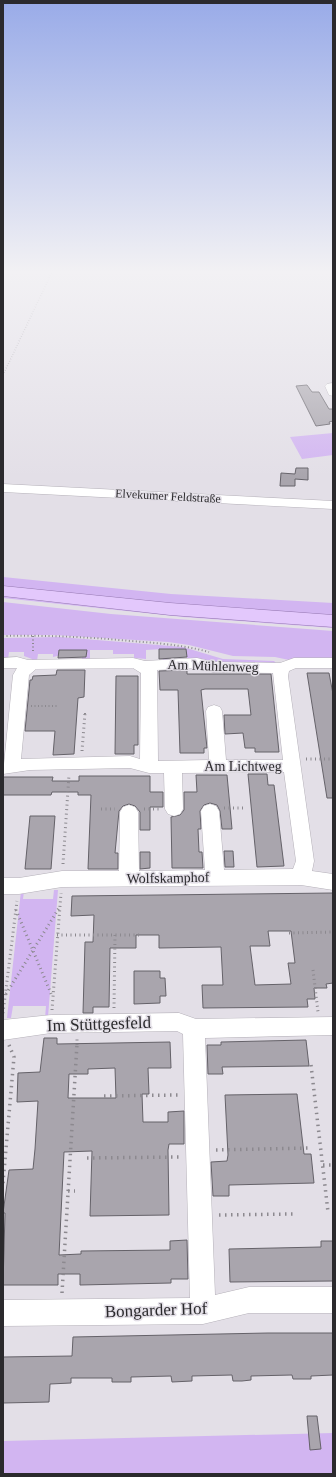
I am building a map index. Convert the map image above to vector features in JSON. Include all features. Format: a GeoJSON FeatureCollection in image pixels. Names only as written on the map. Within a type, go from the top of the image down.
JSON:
{"type":"FeatureCollection","features":[{"type":"Feature","properties":{"kind":"main road"},"geometry":{"type":"LineString","coordinates":[[3,591],[192,611],[333,621]]}},
{"type":"Feature","properties":{"kind":"street","name":"Elvekumer Feldstraße"},"geometry":{"type":"LineString","coordinates":[[3,488],[333,505]]}},
{"type":"Feature","properties":{"kind":"street","name":"Am Mühlenweg"},"geometry":{"type":"LineString","coordinates":[[3,662],[17,662],[28,666],[33,664],[133,663],[144,666],[197,663],[213,667],[282,668],[294,663],[333,663]]}},
{"type":"Feature","properties":{"kind":"street"},"geometry":{"type":"LineString","coordinates":[[7,768],[18,706],[21,675],[28,666]]}},
{"type":"Feature","properties":{"kind":"street","name":"Am Mühlenweg"},"geometry":{"type":"LineString","coordinates":[[144,666],[149,671],[149,766]]}},
{"type":"Feature","properties":{"kind":"street"},"geometry":{"type":"LineString","coordinates":[[282,668],[280,676],[298,762]]}},
{"type":"Feature","properties":{"kind":"street"},"geometry":{"type":"LineString","coordinates":[[214,710],[218,766]]}},
{"type":"Feature","properties":{"kind":"street","name":"Am Lichtweg"},"geometry":{"type":"LineString","coordinates":[[7,768],[30,764],[76,763],[130,762],[149,766],[218,766],[298,762],[305,861],[301,877]]}},
{"type":"Feature","properties":{"kind":"street"},"geometry":{"type":"LineString","coordinates":[[173,766],[174,809]]}},
{"type":"Feature","properties":{"kind":"street"},"geometry":{"type":"LineString","coordinates":[[129,812],[129,878]]}},
{"type":"Feature","properties":{"kind":"street"},"geometry":{"type":"LineString","coordinates":[[210,812],[215,877]]}},
{"type":"Feature","properties":{"kind":"street","name":"Wolfskamphof"},"geometry":{"type":"LineString","coordinates":[[11,886],[62,878],[301,877],[333,882]]}},
{"type":"Feature","properties":{"kind":"street","name":"Im Stüttgesfeld"},"geometry":{"type":"LineString","coordinates":[[3,1030],[51,1024],[179,1022],[194,1029],[326,1026]]}},
{"type":"Feature","properties":{"kind":"street"},"geometry":{"type":"LineString","coordinates":[[194,1029],[203,1311]]}},
{"type":"Feature","properties":{"kind":"street","name":"Bongarder Hof"},"geometry":{"type":"LineString","coordinates":[[3,1313],[203,1311],[249,1300],[333,1300]]}},
{"type":"Feature","properties":{"kind":"path"},"geometry":{"type":"LineString","coordinates":[[3,374],[20,339]]}},
{"type":"Feature","properties":{"kind":"path"},"geometry":{"type":"LineString","coordinates":[[3,636],[33,636],[166,644],[188,646],[212,654]]}},
{"type":"Feature","properties":{"kind":"path"},"geometry":{"type":"LineString","coordinates":[[28,666],[32,655],[33,636]]}},
{"type":"Feature","properties":{"kind":"path"},"geometry":{"type":"LineString","coordinates":[[18,706],[57,706]]}},
{"type":"Feature","properties":{"kind":"path"},"geometry":{"type":"LineString","coordinates":[[51,1016],[62,878],[76,763],[85,712]]}},
{"type":"Feature","properties":{"kind":"path"},"geometry":{"type":"LineString","coordinates":[[298,762],[333,759]]}},
{"type":"Feature","properties":{"kind":"path"},"geometry":{"type":"LineString","coordinates":[[11,886],[16,910],[53,997]]}},
{"type":"Feature","properties":{"kind":"path"},"geometry":{"type":"LineString","coordinates":[[6,995],[60,908]]}},
{"type":"Feature","properties":{"kind":"path"},"geometry":{"type":"LineString","coordinates":[[3,1017],[16,910]]}},
{"type":"Feature","properties":{"kind":"path"},"geometry":{"type":"LineString","coordinates":[[290,933],[333,932]]}},
{"type":"Feature","properties":{"kind":"path"},"geometry":{"type":"LineString","coordinates":[[58,935],[139,934]]}},
{"type":"Feature","properties":{"kind":"path"},"geometry":{"type":"LineString","coordinates":[[113,1023],[115,935]]}},
{"type":"Feature","properties":{"kind":"path"},"geometry":{"type":"LineString","coordinates":[[313,970],[326,1026]]}},
{"type":"Feature","properties":{"kind":"path"},"geometry":{"type":"LineString","coordinates":[[62,1297],[78,1024]]}},
{"type":"Feature","properties":{"kind":"path"},"geometry":{"type":"LineString","coordinates":[[3,1183],[14,1057]]}},
{"type":"Feature","properties":{"kind":"path"},"geometry":{"type":"LineString","coordinates":[[311,1065],[328,1212]]}},
{"type":"Feature","properties":{"kind":"path"},"geometry":{"type":"LineString","coordinates":[[104,1096],[196,1095]]}},
{"type":"Feature","properties":{"kind":"path"},"geometry":{"type":"LineString","coordinates":[[87,1158],[309,1148]]}},
{"type":"Feature","properties":{"kind":"path"},"geometry":{"type":"LineString","coordinates":[[323,1165],[333,1165]]}},
{"type":"Feature","properties":{"kind":"path"},"geometry":{"type":"LineString","coordinates":[[68,1191],[76,1191]]}},
{"type":"Feature","properties":{"kind":"path"},"geometry":{"type":"LineString","coordinates":[[200,1216],[294,1214]]}},
{"type":"Feature","properties":{"kind":"shaded area"},"geometry":{"type":"Polygon","coordinates":[[[333,433],[333,455],[302,459],[290,437],[333,433]]]}},
{"type":"Feature","properties":{"kind":"shaded area"},"geometry":{"type":"Polygon","coordinates":[[[3,577],[171,594],[333,603],[333,617],[240,611],[3,586],[3,577]]]}},
{"type":"Feature","properties":{"kind":"shaded area"},"geometry":{"type":"Polygon","coordinates":[[[3,596],[333,626],[333,628],[183,617],[3,598],[3,596]]]}},
{"type":"Feature","properties":{"kind":"shaded area"},"geometry":{"type":"Polygon","coordinates":[[[3,602],[111,614],[333,631],[333,660],[289,660],[275,657],[233,656],[189,645],[168,642],[54,635],[3,635],[3,602]]]}},
{"type":"Feature","properties":{"kind":"shaded area"},"geometry":{"type":"Polygon","coordinates":[[[60,637],[183,647],[223,659],[274,661],[278,665],[219,665],[218,662],[209,660],[187,660],[186,649],[169,649],[169,660],[163,660],[163,649],[146,650],[146,659],[134,658],[134,654],[113,654],[113,650],[90,650],[90,661],[82,661],[82,650],[53,657],[53,654],[38,654],[37,661],[31,661],[32,659],[24,656],[24,652],[9,652],[8,659],[3,659],[3,638],[60,637]]]}},
{"type":"Feature","properties":{"kind":"shaded area"},"geometry":{"type":"Polygon","coordinates":[[[54,890],[58,890],[48,1017],[45,1018],[46,1006],[13,1006],[11,1018],[7,1018],[21,891],[24,891],[23,899],[53,899],[54,890]]]}},
{"type":"Feature","properties":{"kind":"shaded area"},"geometry":{"type":"Polygon","coordinates":[[[333,1433],[333,1474],[3,1474],[3,1441],[333,1433]]]}},
{"type":"Feature","properties":{"kind":"building"},"geometry":{"type":"Polygon","coordinates":[[[307,385],[312,392],[319,392],[329,409],[333,409],[333,421],[329,422],[330,424],[316,426],[296,386],[307,385]]]}},
{"type":"Feature","properties":{"kind":"building"},"geometry":{"type":"Polygon","coordinates":[[[296,468],[308,468],[308,480],[295,479],[295,486],[280,486],[281,473],[295,474],[296,468]]]}},
{"type":"Feature","properties":{"kind":"building"},"geometry":{"type":"Polygon","coordinates":[[[159,649],[186,649],[187,657],[159,659],[159,649]]]}},
{"type":"Feature","properties":{"kind":"building"},"geometry":{"type":"Polygon","coordinates":[[[59,650],[87,650],[86,657],[58,658],[59,650]]]}},
{"type":"Feature","properties":{"kind":"building"},"geometry":{"type":"Polygon","coordinates":[[[57,670],[85,670],[84,697],[78,698],[74,754],[53,755],[55,731],[25,731],[30,680],[32,680],[33,676],[56,675],[57,670]]]}},
{"type":"Feature","properties":{"kind":"building"},"geometry":{"type":"Polygon","coordinates":[[[187,670],[187,674],[271,674],[279,752],[255,752],[255,748],[245,748],[243,733],[225,734],[224,715],[251,715],[248,689],[205,689],[201,690],[207,748],[204,748],[204,753],[180,753],[178,690],[160,690],[159,671],[187,670]]]}},
{"type":"Feature","properties":{"kind":"building"},"geometry":{"type":"Polygon","coordinates":[[[307,673],[329,673],[333,694],[333,798],[327,798],[307,673]]]}},
{"type":"Feature","properties":{"kind":"building"},"geometry":{"type":"Polygon","coordinates":[[[116,676],[138,676],[138,745],[134,745],[134,754],[115,754],[116,676]]]}},
{"type":"Feature","properties":{"kind":"building"},"geometry":{"type":"Polygon","coordinates":[[[248,774],[267,774],[268,785],[274,785],[284,866],[257,867],[248,774]]]}},
{"type":"Feature","properties":{"kind":"building"},"geometry":{"type":"Polygon","coordinates":[[[196,775],[227,775],[232,829],[222,829],[220,811],[217,805],[210,803],[204,805],[200,811],[201,829],[198,829],[199,852],[202,852],[203,868],[172,868],[171,817],[180,815],[184,810],[184,792],[197,792],[196,775]]]}},
{"type":"Feature","properties":{"kind":"building"},"geometry":{"type":"Polygon","coordinates":[[[79,776],[150,776],[150,792],[163,792],[163,807],[150,807],[150,830],[140,830],[140,812],[135,806],[129,804],[123,806],[119,811],[115,853],[118,853],[118,869],[88,869],[91,795],[78,795],[78,792],[52,792],[51,795],[3,795],[3,777],[53,777],[52,781],[79,781],[79,776]]]}},
{"type":"Feature","properties":{"kind":"building"},"geometry":{"type":"Polygon","coordinates":[[[30,816],[55,816],[51,869],[25,869],[30,816]]]}},
{"type":"Feature","properties":{"kind":"building"},"geometry":{"type":"Polygon","coordinates":[[[224,851],[233,851],[234,867],[225,867],[224,851]]]}},
{"type":"Feature","properties":{"kind":"building"},"geometry":{"type":"Polygon","coordinates":[[[140,852],[150,852],[150,868],[140,869],[140,852]]]}},
{"type":"Feature","properties":{"kind":"building"},"geometry":{"type":"Polygon","coordinates":[[[333,893],[333,983],[326,984],[327,988],[314,988],[315,999],[307,999],[308,1007],[203,1008],[202,985],[223,985],[221,947],[159,948],[159,935],[136,935],[136,948],[110,948],[109,1007],[93,1007],[93,1013],[83,1013],[85,942],[93,942],[94,915],[71,916],[72,896],[333,893]],[[268,931],[270,946],[250,946],[255,985],[291,984],[288,963],[295,963],[291,931],[268,931]]]}},
{"type":"Feature","properties":{"kind":"building"},"geometry":{"type":"Polygon","coordinates":[[[134,971],[160,971],[160,978],[165,978],[166,996],[160,996],[160,1003],[134,1004],[134,971]]]}},
{"type":"Feature","properties":{"kind":"building"},"geometry":{"type":"Polygon","coordinates":[[[44,1038],[57,1038],[57,1044],[170,1042],[171,1068],[148,1068],[149,1094],[142,1094],[143,1122],[168,1122],[168,1112],[184,1111],[184,1144],[169,1144],[168,1150],[169,1215],[90,1216],[92,1151],[64,1152],[59,1255],[81,1254],[81,1251],[170,1250],[170,1241],[187,1240],[188,1279],[171,1279],[171,1283],[80,1285],[80,1274],[58,1274],[58,1285],[3,1285],[5,1213],[3,1213],[9,1170],[33,1169],[35,1149],[38,1101],[17,1102],[18,1073],[40,1072],[44,1038]],[[115,1068],[88,1069],[88,1074],[69,1074],[68,1098],[116,1098],[115,1068]]]}},
{"type":"Feature","properties":{"kind":"building"},"geometry":{"type":"Polygon","coordinates":[[[306,1040],[309,1066],[222,1067],[223,1074],[208,1074],[207,1045],[221,1045],[221,1042],[306,1040]]]}},
{"type":"Feature","properties":{"kind":"building"},"geometry":{"type":"Polygon","coordinates":[[[297,1094],[304,1154],[311,1154],[314,1183],[229,1185],[229,1196],[213,1196],[211,1162],[227,1161],[228,1155],[225,1095],[297,1094]]]}},
{"type":"Feature","properties":{"kind":"building"},"geometry":{"type":"Polygon","coordinates":[[[321,1241],[333,1241],[333,1281],[230,1282],[229,1249],[321,1247],[321,1241]]]}},
{"type":"Feature","properties":{"kind":"building"},"geometry":{"type":"Polygon","coordinates":[[[333,1333],[333,1375],[311,1376],[311,1379],[293,1379],[292,1375],[251,1376],[251,1380],[242,1381],[233,1381],[232,1375],[192,1376],[192,1381],[172,1382],[171,1376],[131,1377],[131,1382],[112,1382],[112,1378],[71,1378],[71,1383],[50,1384],[49,1402],[3,1403],[3,1357],[72,1356],[73,1337],[333,1333]]]}},
{"type":"Feature","properties":{"kind":"building"},"geometry":{"type":"Polygon","coordinates":[[[307,1416],[317,1416],[321,1449],[310,1450],[307,1416]]]}}]}
